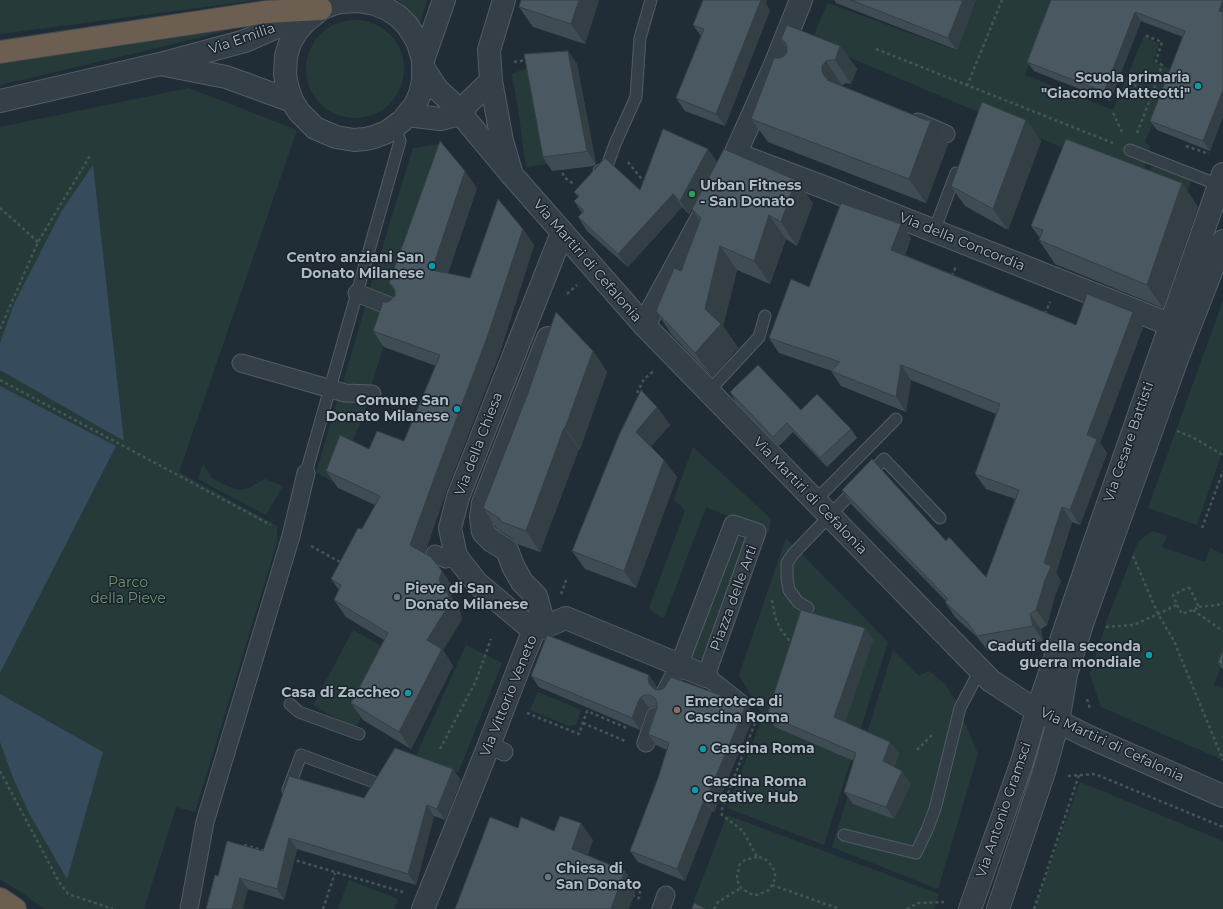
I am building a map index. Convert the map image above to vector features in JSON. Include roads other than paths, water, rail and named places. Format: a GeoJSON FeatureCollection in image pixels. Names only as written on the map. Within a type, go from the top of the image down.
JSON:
{"type":"FeatureCollection","features":[{"type":"Feature","properties":{"kind":"highway"},"geometry":{"type":"LineString","coordinates":[[0,52],[266,12],[335,4]]}},
{"type":"Feature","properties":{"kind":"highway"},"geometry":{"type":"LineString","coordinates":[[0,899],[15,909]]}},
{"type":"Feature","properties":{"kind":"street","name":"Via Emilia"},"geometry":{"type":"LineString","coordinates":[[423,65],[444,0]]}},
{"type":"Feature","properties":{"kind":"street"},"geometry":{"type":"LineString","coordinates":[[504,0],[489,50],[491,81],[502,141],[512,175]]}},
{"type":"Feature","properties":{"kind":"street"},"geometry":{"type":"LineString","coordinates":[[644,325],[782,67],[801,0]]}},
{"type":"Feature","properties":{"kind":"street","name":"Via Emilia"},"geometry":{"type":"LineString","coordinates":[[0,101],[160,64],[245,41],[335,4],[358,1],[375,4],[387,9],[408,25],[418,43],[423,65],[423,81],[420,94],[415,105],[401,121],[374,137],[354,140],[336,137],[315,128],[299,112],[292,101],[288,89],[285,75],[286,56],[290,43],[304,22],[335,4]]}},
{"type":"Feature","properties":{"kind":"street","name":"Via Emilia"},"geometry":{"type":"LineString","coordinates":[[160,64],[226,77],[292,101]]}},
{"type":"Feature","properties":{"kind":"street","name":"Via Martiri di Cefalonia"},"geometry":{"type":"LineString","coordinates":[[423,65],[437,89],[450,101],[562,233],[644,325],[991,681],[1037,711],[1058,722],[1223,796]]}},
{"type":"Feature","properties":{"kind":"street"},"geometry":{"type":"LineString","coordinates":[[401,121],[440,119],[460,114],[469,102],[491,81]]}},
{"type":"Feature","properties":{"kind":"street"},"geometry":{"type":"LineString","coordinates":[[904,116],[946,134]]}},
{"type":"Feature","properties":{"kind":"street","name":"Via della Concordia"},"geometry":{"type":"LineString","coordinates":[[736,154],[826,188],[1179,328]]}},
{"type":"Feature","properties":{"kind":"street","name":"Via Cesare Battisti"},"geometry":{"type":"LineString","coordinates":[[1058,722],[1066,674],[1083,621],[1157,415],[1179,328],[1221,179]]}},
{"type":"Feature","properties":{"kind":"street","name":"Via della Chiesa"},"geometry":{"type":"LineString","coordinates":[[534,631],[445,555],[458,497],[562,233]]}},
{"type":"Feature","properties":{"kind":"street","name":"Via Cesare Battisti"},"geometry":{"type":"LineString","coordinates":[[1037,711],[1094,544],[1179,328],[1223,240]]}},
{"type":"Feature","properties":{"kind":"street"},"geometry":{"type":"LineString","coordinates":[[357,293],[397,309]]}},
{"type":"Feature","properties":{"kind":"street"},"geometry":{"type":"LineString","coordinates":[[534,631],[541,614],[536,596],[522,582],[513,566],[507,550],[492,541],[483,532],[481,517],[483,502],[555,322]]}},
{"type":"Feature","properties":{"kind":"street"},"geometry":{"type":"LineString","coordinates":[[241,363],[329,389],[352,394],[372,394]]}},
{"type":"Feature","properties":{"kind":"street"},"geometry":{"type":"LineString","coordinates":[[189,909],[206,822],[291,536],[306,473]]}},
{"type":"Feature","properties":{"kind":"street","name":"Piazza delle Arti"},"geometry":{"type":"LineString","coordinates":[[679,664],[733,524],[757,532],[706,676]]}},
{"type":"Feature","properties":{"kind":"street","name":"Via Vittorio Veneto"},"geometry":{"type":"LineString","coordinates":[[422,909],[497,748],[534,631],[566,618],[706,676]]}},
{"type":"Feature","properties":{"kind":"street"},"geometry":{"type":"LineString","coordinates":[[666,691],[679,664]]}},
{"type":"Feature","properties":{"kind":"street"},"geometry":{"type":"LineString","coordinates":[[706,676],[740,703]]}},
{"type":"Feature","properties":{"kind":"street","name":"Via Antonio Gramsci"},"geometry":{"type":"LineString","coordinates":[[970,909],[1022,762],[1037,711]]}},
{"type":"Feature","properties":{"kind":"street"},"geometry":{"type":"LineString","coordinates":[[638,743],[655,716]]}},
{"type":"Feature","properties":{"kind":"street","name":"Via Antonio Gramsci"},"geometry":{"type":"LineString","coordinates":[[998,909],[1044,772],[1058,722]]}},
{"type":"Feature","properties":{"kind":"lane"},"geometry":{"type":"LineString","coordinates":[[595,173],[607,166],[614,144],[636,97],[640,38],[652,0]]}},
{"type":"Feature","properties":{"kind":"lane"},"geometry":{"type":"LineString","coordinates":[[306,473],[400,141],[401,121]]}},
{"type":"Feature","properties":{"kind":"lane"},"geometry":{"type":"LineString","coordinates":[[1130,150],[1221,179]]}},
{"type":"Feature","properties":{"kind":"lane"},"geometry":{"type":"LineString","coordinates":[[934,231],[959,166]]}},
{"type":"Feature","properties":{"kind":"lane"},"geometry":{"type":"LineString","coordinates":[[708,392],[759,337],[765,316]]}},
{"type":"Feature","properties":{"kind":"lane"},"geometry":{"type":"LineString","coordinates":[[815,501],[896,419]]}},
{"type":"Feature","properties":{"kind":"lane"},"geometry":{"type":"LineString","coordinates":[[808,608],[798,602],[789,590],[787,563],[793,554],[884,460],[940,518]]}},
{"type":"Feature","properties":{"kind":"lane"},"geometry":{"type":"LineString","coordinates":[[844,835],[916,853],[935,809],[960,708],[980,670]]}},
{"type":"Feature","properties":{"kind":"lane"},"geometry":{"type":"LineString","coordinates":[[290,704],[300,712],[359,734]]}},
{"type":"Feature","properties":{"kind":"lane"},"geometry":{"type":"LineString","coordinates":[[284,800],[301,755],[374,782]]}},
{"type":"Feature","properties":{"kind":"water"},"geometry":{"type":"Polygon","coordinates":[[[93,165],[124,441],[0,370],[0,343],[14,304],[61,212],[93,165]]]}},
{"type":"Feature","properties":{"kind":"water"},"geometry":{"type":"Polygon","coordinates":[[[0,386],[116,446],[0,673],[0,386]]]}},
{"type":"Feature","properties":{"kind":"water"},"geometry":{"type":"Polygon","coordinates":[[[0,694],[103,752],[67,879],[29,813],[14,780],[0,742],[0,694]]]}},
{"type":"Feature","properties":{"kind":"place","name":"Scuola primaria \"Giacomo Matteotti\""},"geometry":{"type":"Point","coordinates":[1198,86]}},
{"type":"Feature","properties":{"kind":"place","name":"Urban Fitness - San Donato"},"geometry":{"type":"Point","coordinates":[692,194]}},
{"type":"Feature","properties":{"kind":"place","name":"Centro anziani San Donato Milanese"},"geometry":{"type":"Point","coordinates":[432,266]}},
{"type":"Feature","properties":{"kind":"place","name":"Comune San Donato Milanese"},"geometry":{"type":"Point","coordinates":[457,409]}},
{"type":"Feature","properties":{"kind":"place","name":"Pieve di San Donato Milanese"},"geometry":{"type":"Point","coordinates":[397,597]}},
{"type":"Feature","properties":{"kind":"place","name":"Caduti della seconda guerra mondiale"},"geometry":{"type":"Point","coordinates":[1149,655]}},
{"type":"Feature","properties":{"kind":"place","name":"Casa di Zaccheo"},"geometry":{"type":"Point","coordinates":[408,693]}},
{"type":"Feature","properties":{"kind":"place","name":"Emeroteca di Cascina Roma"},"geometry":{"type":"Point","coordinates":[677,710]}},
{"type":"Feature","properties":{"kind":"place","name":"Cascina Roma"},"geometry":{"type":"Point","coordinates":[703,749]}},
{"type":"Feature","properties":{"kind":"place","name":"Cascina Roma Creative Hub"},"geometry":{"type":"Point","coordinates":[695,790]}},
{"type":"Feature","properties":{"kind":"place","name":"Chiesa di San Donato"},"geometry":{"type":"Point","coordinates":[548,877]}},
{"type":"Feature","properties":{"kind":"park label","name":"Parco della Pieve"},"geometry":{"type":"Point","coordinates":[128,592]}}]}
